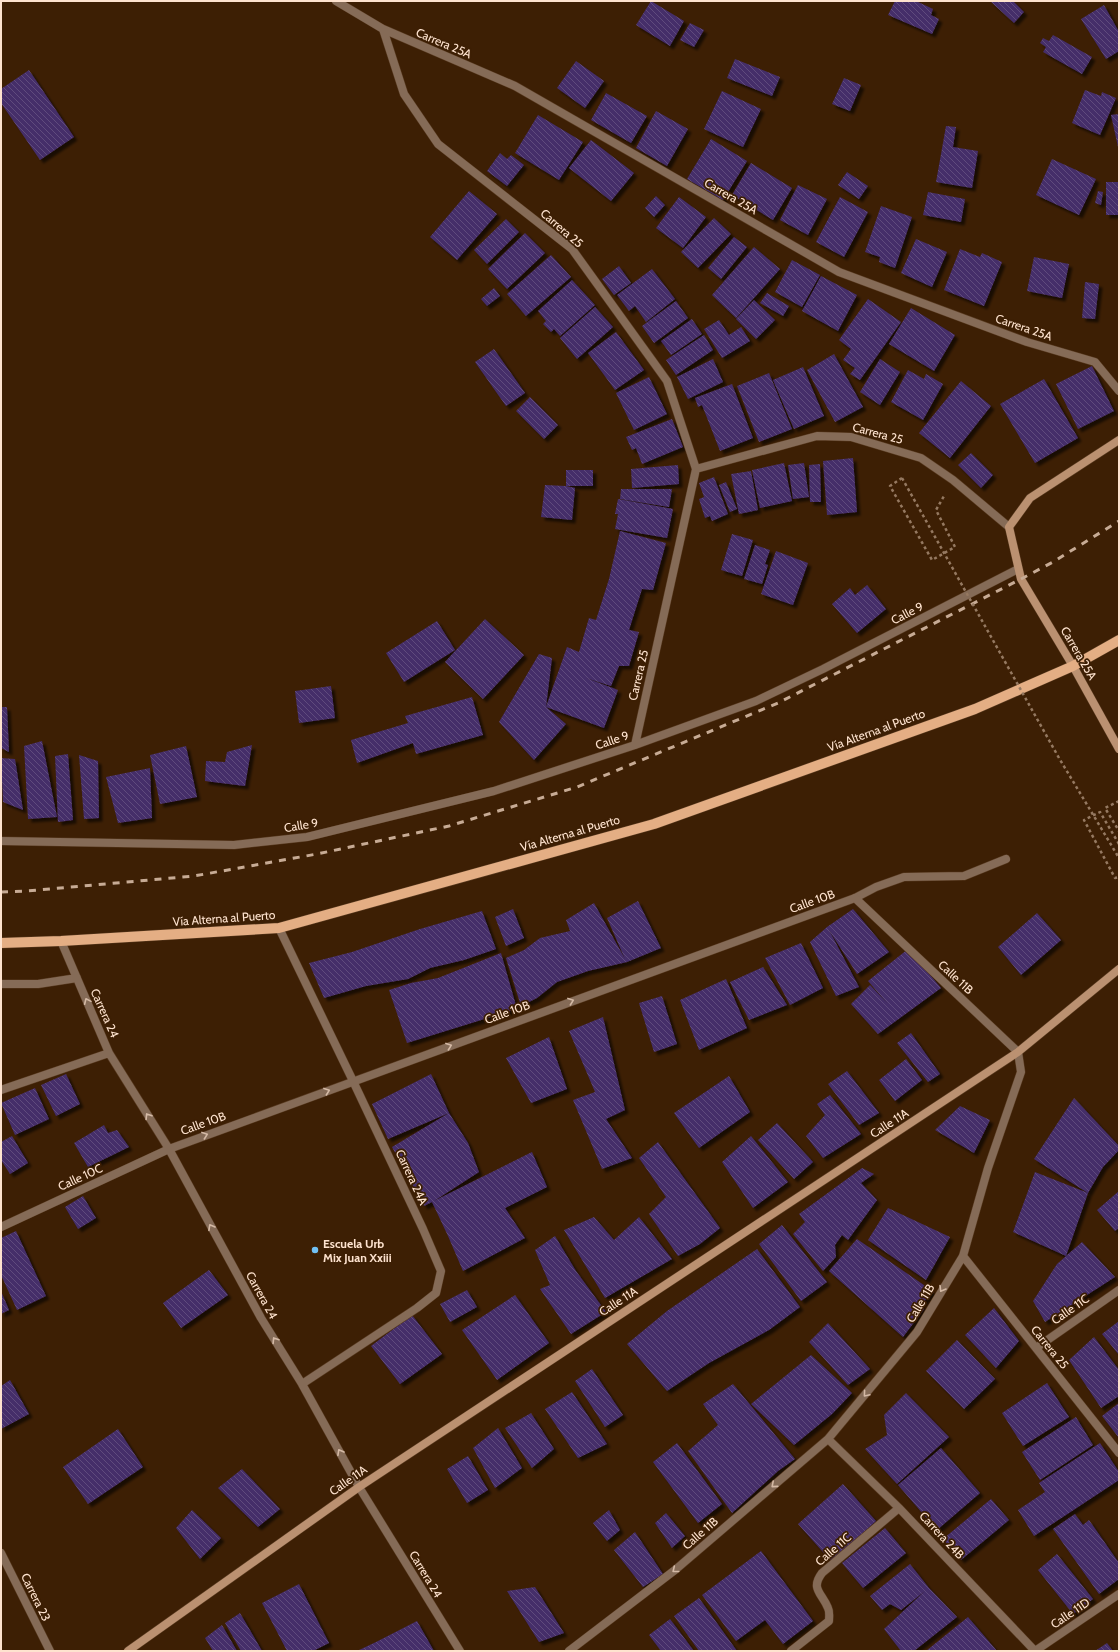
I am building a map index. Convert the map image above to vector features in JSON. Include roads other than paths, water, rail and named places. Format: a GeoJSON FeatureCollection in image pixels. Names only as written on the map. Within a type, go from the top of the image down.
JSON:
{"type":"FeatureCollection","features":[{"type":"Feature","properties":{"kind":"main road","name":"Vía Alterna al Puerto"},"geometry":{"type":"LineString","coordinates":[[1,943],[61,942],[279,928],[654,824],[975,709],[1073,666],[1119,640]]}},
{"type":"Feature","properties":{"kind":"street","name":"Carrera 25A"},"geometry":{"type":"LineString","coordinates":[[336,1],[383,29],[515,86],[839,272],[1028,342],[1095,362],[1119,391]]}},
{"type":"Feature","properties":{"kind":"street","name":"Carrera 25"},"geometry":{"type":"LineString","coordinates":[[383,29],[404,94],[438,144],[572,249],[667,381],[696,469],[635,745]]}},
{"type":"Feature","properties":{"kind":"street","name":"Carrera 25"},"geometry":{"type":"LineString","coordinates":[[696,469],[817,436],[851,437],[921,458],[953,480],[1009,527]]}},
{"type":"Feature","properties":{"kind":"street"},"geometry":{"type":"LineString","coordinates":[[1018,568],[1009,527],[1030,498],[1119,440]]}},
{"type":"Feature","properties":{"kind":"street","name":"Carrera 25A"},"geometry":{"type":"LineString","coordinates":[[1018,568],[1021,579],[1073,666],[1119,749]]}},
{"type":"Feature","properties":{"kind":"street","name":"Calle 9"},"geometry":{"type":"LineString","coordinates":[[1,841],[234,845],[307,838],[494,791],[635,745],[756,701],[823,669],[1018,568]]}},
{"type":"Feature","properties":{"kind":"street","name":"Calle 10B"},"geometry":{"type":"LineString","coordinates":[[169,1149],[854,898],[876,887],[904,877],[964,876],[1006,858]]}},
{"type":"Feature","properties":{"kind":"street","name":"Calle 11B"},"geometry":{"type":"LineString","coordinates":[[569,1651],[675,1570],[828,1439],[917,1332],[963,1256],[988,1168],[1021,1072],[1018,1052],[854,898]]}},
{"type":"Feature","properties":{"kind":"street","name":"Carrera 24A"},"geometry":{"type":"LineString","coordinates":[[279,928],[423,1229],[441,1271],[436,1293],[302,1384]]}},
{"type":"Feature","properties":{"kind":"street","name":"Carrera 24"},"geometry":{"type":"LineString","coordinates":[[61,942],[110,1053],[169,1149],[261,1318],[302,1384],[359,1487],[460,1651]]}},
{"type":"Feature","properties":{"kind":"street","name":"Calle 11A"},"geometry":{"type":"LineString","coordinates":[[128,1651],[359,1487],[1018,1052],[1119,969]]}},
{"type":"Feature","properties":{"kind":"street"},"geometry":{"type":"LineString","coordinates":[[1,984],[38,984],[77,978]]}},
{"type":"Feature","properties":{"kind":"street"},"geometry":{"type":"LineString","coordinates":[[1,1090],[110,1053]]}},
{"type":"Feature","properties":{"kind":"street","name":"Calle 10C"},"geometry":{"type":"LineString","coordinates":[[1,1227],[169,1149]]}},
{"type":"Feature","properties":{"kind":"street","name":"Carrera 25"},"geometry":{"type":"LineString","coordinates":[[963,1256],[1119,1452]]}},
{"type":"Feature","properties":{"kind":"street","name":"Calle 11C"},"geometry":{"type":"LineString","coordinates":[[1036,1348],[1119,1290]]}},
{"type":"Feature","properties":{"kind":"street","name":"Carrera 24B"},"geometry":{"type":"LineString","coordinates":[[828,1439],[899,1508],[1035,1651]]}},
{"type":"Feature","properties":{"kind":"street","name":"Calle 11C"},"geometry":{"type":"LineString","coordinates":[[791,1651],[829,1621],[829,1609],[817,1588],[816,1581],[822,1573],[899,1508]]}},
{"type":"Feature","properties":{"kind":"street","name":"Carrera 23"},"geometry":{"type":"LineString","coordinates":[[1,1553],[50,1651]]}},
{"type":"Feature","properties":{"kind":"street","name":"Calle 11D"},"geometry":{"type":"LineString","coordinates":[[1035,1651],[1119,1594]]}},
{"type":"Feature","properties":{"kind":"railway"},"geometry":{"type":"LineString","coordinates":[[1,892],[194,876],[317,854],[449,826],[577,787],[778,703],[1053,562],[1119,521]]}},
{"type":"Feature","properties":{"kind":"place","name":"Escuela Urb Mix Juan Xxiii"},"geometry":{"type":"Point","coordinates":[315,1250]}}]}
